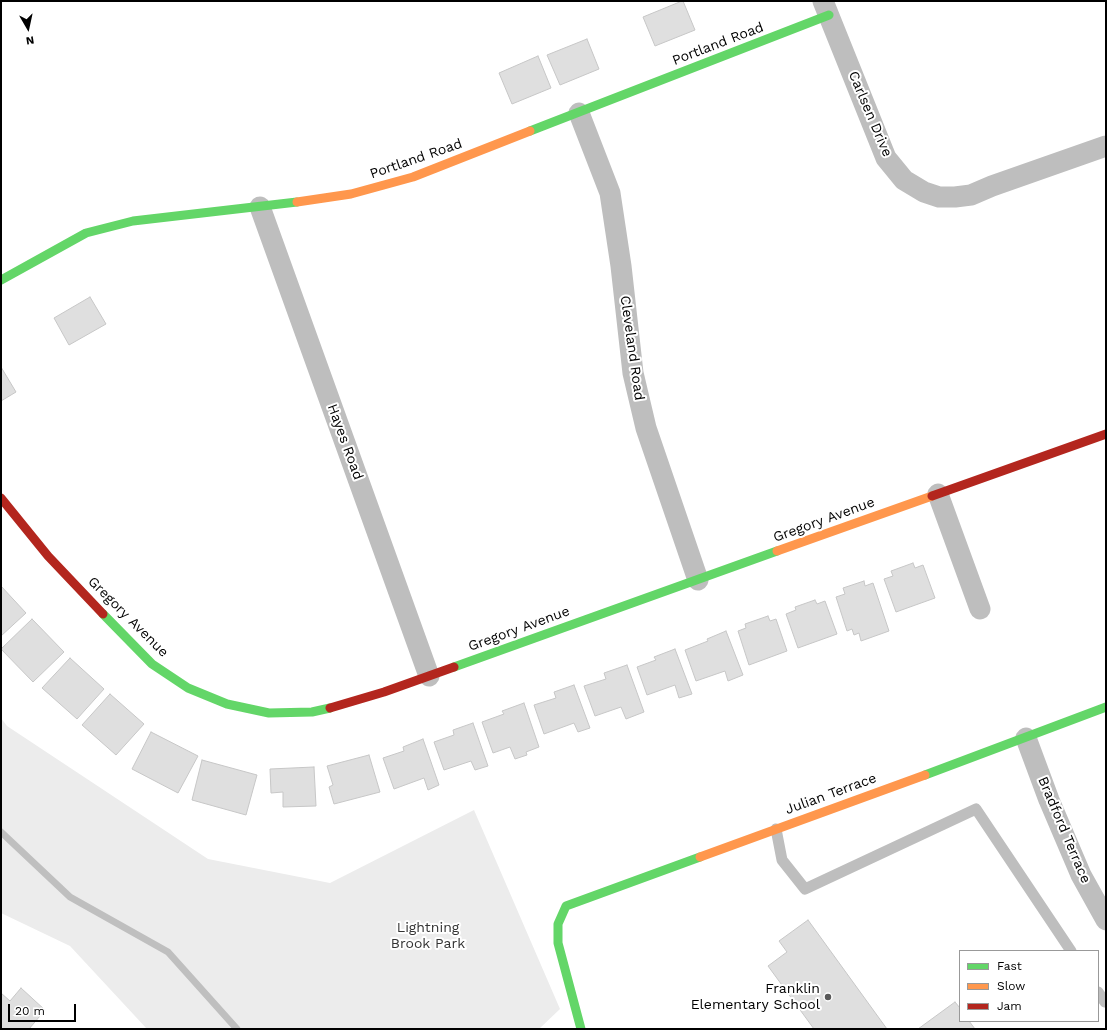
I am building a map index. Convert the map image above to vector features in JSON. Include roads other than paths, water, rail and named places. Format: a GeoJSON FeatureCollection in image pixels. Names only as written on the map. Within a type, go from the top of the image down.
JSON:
{"type":"FeatureCollection","features":[{"type":"Feature","properties":{"kind":"street","name":"Portland Road"},"geometry":{"type":"LineString","coordinates":[[1,280],[86,233],[133,221],[260,207],[351,194],[413,177],[579,113],[826,8]]}},
{"type":"Feature","properties":{"kind":"street","name":"Carlsen Drive"},"geometry":{"type":"LineString","coordinates":[[826,8],[886,158],[904,180],[924,192],[939,196],[955,197],[971,195],[992,186],[1106,146]]}},
{"type":"Feature","properties":{"kind":"street","name":"Cleveland Road"},"geometry":{"type":"LineString","coordinates":[[579,113],[610,193],[621,266],[633,373],[646,428],[698,580]]}},
{"type":"Feature","properties":{"kind":"street","name":"Hayes Road"},"geometry":{"type":"LineString","coordinates":[[260,207],[429,676]]}},
{"type":"Feature","properties":{"kind":"street","name":"Gregory Avenue"},"geometry":{"type":"LineString","coordinates":[[1,498],[48,556],[152,664],[188,688],[227,704],[269,713],[290,714],[333,708],[354,702],[1106,434]]}},
{"type":"Feature","properties":{"kind":"street"},"geometry":{"type":"LineString","coordinates":[[938,494],[980,609]]}},
{"type":"Feature","properties":{"kind":"street","name":"Julian Terrace"},"geometry":{"type":"LineString","coordinates":[[581,1029],[558,943],[558,924],[566,906],[1026,738],[1106,707]]}},
{"type":"Feature","properties":{"kind":"street","name":"Bradford Terrace"},"geometry":{"type":"LineString","coordinates":[[1026,738],[1049,800],[1081,875],[1106,920]]}},
{"type":"Feature","properties":{"kind":"lane"},"geometry":{"type":"LineString","coordinates":[[776,829],[782,860],[805,890],[976,809],[1070,950]]}},
{"type":"Feature","properties":{"kind":"lane"},"geometry":{"type":"LineString","coordinates":[[1099,993],[1105,1002]]}},
{"type":"Feature","properties":{"kind":"waterway"},"geometry":{"type":"LineString","coordinates":[[1,832],[70,897],[168,952],[237,1029]]}},
{"type":"Feature","properties":{"kind":"place","name":"Franklin Elementary School"},"geometry":{"type":"Point","coordinates":[828,997]}},
{"type":"Feature","properties":{"kind":"park label","name":"Lightning Brook Park"},"geometry":{"type":"Point","coordinates":[428,936]}}]}
